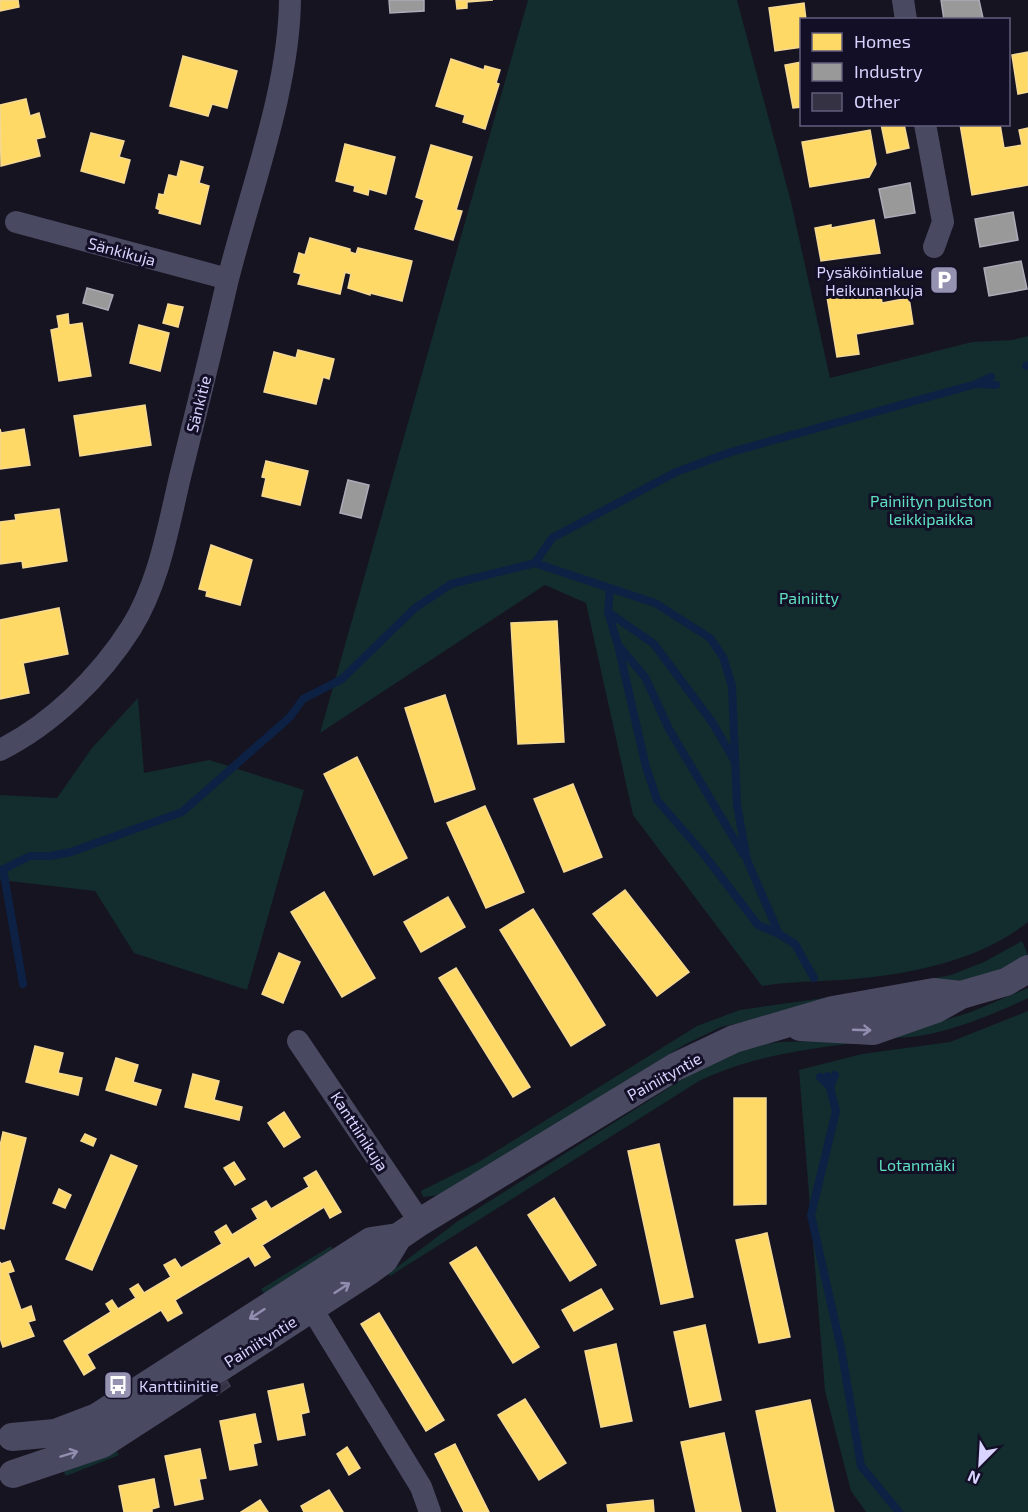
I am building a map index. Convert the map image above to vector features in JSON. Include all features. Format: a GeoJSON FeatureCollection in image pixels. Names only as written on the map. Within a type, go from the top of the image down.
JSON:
{"type":"FeatureCollection","features":[{"type":"Feature","properties":{"kind":"street","name":"Sänkitie"},"geometry":{"type":"LineString","coordinates":[[0,750],[26,737],[63,706],[109,659],[132,627],[155,577],[228,279],[284,70],[290,0]]}},
{"type":"Feature","properties":{"kind":"street"},"geometry":{"type":"LineString","coordinates":[[903,0],[906,18]]}},
{"type":"Feature","properties":{"kind":"street"},"geometry":{"type":"LineString","coordinates":[[926,126],[943,222],[934,246]]}},
{"type":"Feature","properties":{"kind":"street","name":"Sänkikuja"},"geometry":{"type":"LineString","coordinates":[[16,222],[228,279]]}},
{"type":"Feature","properties":{"kind":"street","name":"Painiityntie"},"geometry":{"type":"LineString","coordinates":[[6,1430],[55,1433],[97,1417],[305,1298],[384,1260],[409,1230],[675,1067],[734,1039],[783,1027],[833,1010],[869,1003],[934,992],[961,995],[1006,982],[1028,969]]}},
{"type":"Feature","properties":{"kind":"street","name":"Kanttiinikuja"},"geometry":{"type":"LineString","coordinates":[[298,1041],[409,1230]]}},
{"type":"Feature","properties":{"kind":"street"},"geometry":{"type":"LineString","coordinates":[[305,1298],[421,1486],[430,1512]]}},
{"type":"Feature","properties":{"kind":"street","name":"Painiityntie"},"geometry":{"type":"LineString","coordinates":[[7,1483],[102,1444],[305,1298]]}},
{"type":"Feature","properties":{"kind":"street"},"geometry":{"type":"LineString","coordinates":[[6,1430],[16,1450],[7,1483]]}},
{"type":"Feature","properties":{"kind":"green space","name":"Painiitty"},"geometry":{"type":"Polygon","coordinates":[[[528,0],[737,0],[791,202],[830,378],[972,342],[1012,340],[1028,336],[1028,922],[993,944],[954,960],[913,971],[859,979],[762,986],[633,815],[586,603],[545,585],[320,733],[528,0]]]}},
{"type":"Feature","properties":{"kind":"green space"},"geometry":{"type":"Polygon","coordinates":[[[138,698],[144,773],[209,760],[304,790],[247,990],[134,953],[95,891],[0,880],[0,795],[57,798],[92,748],[138,698]]]}},
{"type":"Feature","properties":{"kind":"green space"},"geometry":{"type":"Polygon","coordinates":[[[1022,941],[1028,955],[985,977],[953,986],[884,988],[951,975],[984,962],[1022,941]]]}},
{"type":"Feature","properties":{"kind":"green space"},"geometry":{"type":"Polygon","coordinates":[[[1028,988],[1028,998],[980,1019],[923,1035],[891,1037],[971,1012],[1028,988]]]}},
{"type":"Feature","properties":{"kind":"green space"},"geometry":{"type":"Polygon","coordinates":[[[852,994],[852,997],[721,1027],[686,1044],[620,1084],[450,1194],[423,1197],[421,1191],[477,1163],[697,1026],[740,1010],[852,994]]]}},
{"type":"Feature","properties":{"kind":"green space","name":"Lotanmäki"},"geometry":{"type":"Polygon","coordinates":[[[1028,1011],[1028,1512],[866,1512],[851,1491],[825,1391],[799,1070],[862,1054],[950,1042],[1028,1011]]]}},
{"type":"Feature","properties":{"kind":"green space"},"geometry":{"type":"Polygon","coordinates":[[[856,1040],[855,1043],[756,1060],[699,1081],[390,1276],[388,1274],[458,1221],[694,1072],[753,1046],[780,1042],[856,1040]]]}},
{"type":"Feature","properties":{"kind":"green space"},"geometry":{"type":"Polygon","coordinates":[[[331,1246],[336,1254],[268,1299],[261,1289],[331,1246]]]}},
{"type":"Feature","properties":{"kind":"green space"},"geometry":{"type":"Polygon","coordinates":[[[113,1446],[119,1455],[66,1476],[61,1467],[113,1446]]]}},
{"type":"Feature","properties":{"kind":"building: Homes"},"geometry":{"type":"Polygon","coordinates":[[[0,0],[18,0],[19,7],[0,11],[0,0]]]}},
{"type":"Feature","properties":{"kind":"building: Homes"},"geometry":{"type":"Polygon","coordinates":[[[456,0],[493,0],[467,2],[467,8],[457,9],[456,0]]]}},
{"type":"Feature","properties":{"kind":"building: Homes"},"geometry":{"type":"Polygon","coordinates":[[[804,3],[806,18],[800,18],[800,47],[775,51],[769,8],[804,3]]]}},
{"type":"Feature","properties":{"kind":"building: Homes"},"geometry":{"type":"Polygon","coordinates":[[[1028,52],[1028,92],[1018,94],[1012,55],[1028,52]]]}},
{"type":"Feature","properties":{"kind":"building: Homes"},"geometry":{"type":"Polygon","coordinates":[[[183,56],[237,71],[227,108],[212,104],[208,116],[170,106],[183,56]]]}},
{"type":"Feature","properties":{"kind":"building: Homes"},"geometry":{"type":"Polygon","coordinates":[[[451,59],[484,70],[485,66],[500,70],[496,83],[499,84],[485,129],[463,122],[465,115],[436,106],[451,59]]]}},
{"type":"Feature","properties":{"kind":"building: Homes"},"geometry":{"type":"Polygon","coordinates":[[[800,62],[800,107],[793,108],[785,65],[800,62]]]}},
{"type":"Feature","properties":{"kind":"building: Homes"},"geometry":{"type":"Polygon","coordinates":[[[26,99],[30,116],[39,113],[45,137],[36,139],[40,156],[1,166],[0,105],[26,99]]]}},
{"type":"Feature","properties":{"kind":"building: Homes"},"geometry":{"type":"Polygon","coordinates":[[[881,126],[904,126],[909,148],[887,153],[881,126]]]}},
{"type":"Feature","properties":{"kind":"building: Homes"},"geometry":{"type":"Polygon","coordinates":[[[960,126],[1000,126],[1004,148],[1022,145],[1019,130],[1028,128],[1028,185],[972,195],[960,126]]]}},
{"type":"Feature","properties":{"kind":"building: Homes"},"geometry":{"type":"Polygon","coordinates":[[[870,130],[876,164],[869,177],[810,187],[802,142],[870,130]]]}},
{"type":"Feature","properties":{"kind":"building: Homes"},"geometry":{"type":"Polygon","coordinates":[[[91,133],[124,141],[119,157],[130,160],[124,183],[81,171],[91,133]]]}},
{"type":"Feature","properties":{"kind":"building: Homes"},"geometry":{"type":"Polygon","coordinates":[[[345,144],[395,157],[386,194],[369,189],[368,195],[354,191],[355,186],[336,181],[345,144]]]}},
{"type":"Feature","properties":{"kind":"building: Homes"},"geometry":{"type":"Polygon","coordinates":[[[431,145],[472,157],[456,210],[462,211],[453,240],[415,229],[424,200],[416,197],[431,145]]]}},
{"type":"Feature","properties":{"kind":"building: Homes"},"geometry":{"type":"Polygon","coordinates":[[[181,161],[203,167],[199,183],[209,186],[200,224],[159,213],[160,210],[156,208],[159,194],[164,195],[169,175],[177,177],[181,161]]]}},
{"type":"Feature","properties":{"kind":"building: Homes"},"geometry":{"type":"Polygon","coordinates":[[[874,220],[880,253],[821,261],[815,228],[831,225],[831,228],[874,220]]]}},
{"type":"Feature","properties":{"kind":"building: Homes"},"geometry":{"type":"Polygon","coordinates":[[[310,238],[350,249],[350,252],[356,254],[358,248],[412,261],[402,301],[348,288],[351,274],[345,272],[340,294],[298,284],[301,274],[294,272],[299,253],[305,255],[310,238]]]}},
{"type":"Feature","properties":{"kind":"building: Homes"},"geometry":{"type":"Polygon","coordinates":[[[880,288],[882,303],[909,298],[913,324],[856,334],[859,354],[837,357],[827,297],[880,288]]]}},
{"type":"Feature","properties":{"kind":"building: Homes"},"geometry":{"type":"Polygon","coordinates":[[[168,304],[183,307],[178,327],[163,323],[168,304]]]}},
{"type":"Feature","properties":{"kind":"building: Homes"},"geometry":{"type":"Polygon","coordinates":[[[68,314],[69,325],[82,323],[91,376],[59,381],[51,330],[59,328],[57,316],[68,314]]]}},
{"type":"Feature","properties":{"kind":"building: Homes"},"geometry":{"type":"Polygon","coordinates":[[[139,325],[169,333],[160,371],[130,363],[139,325]]]}},
{"type":"Feature","properties":{"kind":"building: Homes"},"geometry":{"type":"Polygon","coordinates":[[[298,350],[334,359],[329,379],[323,377],[316,404],[264,392],[274,352],[296,358],[298,350]]]}},
{"type":"Feature","properties":{"kind":"building: Homes"},"geometry":{"type":"Polygon","coordinates":[[[145,405],[151,445],[80,456],[74,416],[145,405]]]}},
{"type":"Feature","properties":{"kind":"building: Homes"},"geometry":{"type":"Polygon","coordinates":[[[0,429],[1,433],[24,429],[30,465],[0,469],[0,429]]]}},
{"type":"Feature","properties":{"kind":"building: Homes"},"geometry":{"type":"Polygon","coordinates":[[[266,461],[308,471],[300,505],[262,496],[266,478],[262,477],[266,461]]]}},
{"type":"Feature","properties":{"kind":"building: Homes"},"geometry":{"type":"Polygon","coordinates":[[[59,509],[67,561],[23,568],[22,561],[0,564],[0,522],[16,520],[15,515],[59,509]]]}},
{"type":"Feature","properties":{"kind":"building: Homes"},"geometry":{"type":"Polygon","coordinates":[[[211,545],[252,560],[240,605],[206,596],[207,591],[199,589],[211,545]]]}},
{"type":"Feature","properties":{"kind":"building: Homes"},"geometry":{"type":"Polygon","coordinates":[[[59,608],[68,654],[23,663],[29,693],[0,699],[0,620],[59,608]]]}},
{"type":"Feature","properties":{"kind":"building: Homes"},"geometry":{"type":"Polygon","coordinates":[[[557,621],[564,742],[518,744],[511,623],[557,621]]]}},
{"type":"Feature","properties":{"kind":"building: Homes"},"geometry":{"type":"Polygon","coordinates":[[[445,695],[475,789],[435,802],[405,708],[445,695]]]}},
{"type":"Feature","properties":{"kind":"building: Homes"},"geometry":{"type":"Polygon","coordinates":[[[357,757],[407,858],[374,875],[324,774],[357,757]]]}},
{"type":"Feature","properties":{"kind":"building: Homes"},"geometry":{"type":"Polygon","coordinates":[[[573,784],[602,857],[564,872],[534,799],[573,784]]]}},
{"type":"Feature","properties":{"kind":"building: Homes"},"geometry":{"type":"Polygon","coordinates":[[[485,806],[524,892],[486,908],[447,823],[485,806]]]}},
{"type":"Feature","properties":{"kind":"building: Homes"},"geometry":{"type":"Polygon","coordinates":[[[625,890],[689,972],[657,996],[593,914],[625,890]]]}},
{"type":"Feature","properties":{"kind":"building: Homes"},"geometry":{"type":"Polygon","coordinates":[[[324,892],[375,978],[342,997],[291,912],[324,892]]]}},
{"type":"Feature","properties":{"kind":"building: Homes"},"geometry":{"type":"Polygon","coordinates":[[[448,897],[465,927],[421,952],[404,922],[448,897]]]}},
{"type":"Feature","properties":{"kind":"building: Homes"},"geometry":{"type":"Polygon","coordinates":[[[533,909],[605,1025],[571,1046],[500,930],[533,909]]]}},
{"type":"Feature","properties":{"kind":"building: Homes"},"geometry":{"type":"Polygon","coordinates":[[[279,953],[300,962],[283,1003],[262,994],[279,953]]]}},
{"type":"Feature","properties":{"kind":"building: Homes"},"geometry":{"type":"Polygon","coordinates":[[[456,968],[530,1087],[513,1097],[439,978],[456,968]]]}},
{"type":"Feature","properties":{"kind":"building: Homes"},"geometry":{"type":"Polygon","coordinates":[[[35,1046],[63,1053],[58,1073],[82,1078],[78,1095],[26,1082],[35,1046]]]}},
{"type":"Feature","properties":{"kind":"building: Homes"},"geometry":{"type":"Polygon","coordinates":[[[116,1058],[138,1065],[133,1082],[161,1090],[156,1105],[106,1090],[116,1058]]]}},
{"type":"Feature","properties":{"kind":"building: Homes"},"geometry":{"type":"Polygon","coordinates":[[[193,1074],[219,1081],[214,1100],[242,1107],[239,1120],[185,1107],[193,1074]]]}},
{"type":"Feature","properties":{"kind":"building: Homes"},"geometry":{"type":"Polygon","coordinates":[[[734,1098],[766,1098],[766,1204],[734,1205],[734,1098]]]}},
{"type":"Feature","properties":{"kind":"building: Homes"},"geometry":{"type":"Polygon","coordinates":[[[284,1112],[300,1137],[284,1147],[268,1123],[284,1112]]]}},
{"type":"Feature","properties":{"kind":"building: Homes"},"geometry":{"type":"Polygon","coordinates":[[[3,1132],[26,1138],[4,1229],[0,1228],[0,1146],[3,1132]]]}},
{"type":"Feature","properties":{"kind":"building: Homes"},"geometry":{"type":"Polygon","coordinates":[[[85,1134],[96,1139],[93,1146],[81,1141],[85,1134]]]}},
{"type":"Feature","properties":{"kind":"building: Homes"},"geometry":{"type":"Polygon","coordinates":[[[659,1144],[693,1297],[661,1304],[628,1151],[659,1144]]]}},
{"type":"Feature","properties":{"kind":"building: Homes"},"geometry":{"type":"Polygon","coordinates":[[[111,1155],[137,1166],[92,1270],[66,1259],[111,1155]]]}},
{"type":"Feature","properties":{"kind":"building: Homes"},"geometry":{"type":"Polygon","coordinates":[[[234,1162],[245,1179],[235,1185],[224,1168],[234,1162]]]}},
{"type":"Feature","properties":{"kind":"building: Homes"},"geometry":{"type":"Polygon","coordinates":[[[316,1171],[341,1212],[330,1218],[324,1207],[262,1245],[270,1257],[255,1266],[249,1256],[175,1300],[182,1313],[168,1321],[161,1310],[87,1354],[95,1368],[84,1375],[64,1341],[111,1312],[106,1304],[112,1300],[118,1309],[136,1298],[130,1289],[138,1284],[144,1293],[171,1277],[164,1265],[175,1259],[181,1268],[222,1244],[215,1232],[226,1225],[232,1235],[258,1219],[252,1209],[266,1201],[271,1209],[309,1187],[304,1178],[316,1171]]]}},
{"type":"Feature","properties":{"kind":"building: Homes"},"geometry":{"type":"Polygon","coordinates":[[[59,1189],[71,1195],[65,1208],[53,1203],[59,1189]]]}},
{"type":"Feature","properties":{"kind":"building: Homes"},"geometry":{"type":"Polygon","coordinates":[[[554,1198],[596,1265],[570,1281],[528,1215],[554,1198]]]}},
{"type":"Feature","properties":{"kind":"building: Homes"},"geometry":{"type":"Polygon","coordinates":[[[767,1233],[790,1337],[759,1343],[736,1240],[767,1233]]]}},
{"type":"Feature","properties":{"kind":"building: Homes"},"geometry":{"type":"Polygon","coordinates":[[[476,1247],[539,1347],[513,1363],[450,1263],[476,1247]]]}},
{"type":"Feature","properties":{"kind":"building: Homes"},"geometry":{"type":"Polygon","coordinates":[[[10,1261],[14,1271],[8,1273],[21,1310],[31,1306],[35,1320],[28,1322],[34,1336],[3,1347],[0,1338],[0,1262],[1,1264],[10,1261]]]}},
{"type":"Feature","properties":{"kind":"building: Homes"},"geometry":{"type":"Polygon","coordinates":[[[601,1289],[613,1309],[574,1331],[562,1310],[601,1289]]]}},
{"type":"Feature","properties":{"kind":"building: Homes"},"geometry":{"type":"Polygon","coordinates":[[[379,1313],[444,1420],[426,1431],[361,1324],[379,1313]]]}},
{"type":"Feature","properties":{"kind":"building: Homes"},"geometry":{"type":"Polygon","coordinates":[[[705,1325],[721,1400],[690,1407],[674,1332],[705,1325]]]}},
{"type":"Feature","properties":{"kind":"building: Homes"},"geometry":{"type":"Polygon","coordinates":[[[616,1344],[632,1421],[601,1427],[585,1351],[616,1344]]]}},
{"type":"Feature","properties":{"kind":"building: Homes"},"geometry":{"type":"Polygon","coordinates":[[[303,1384],[309,1412],[301,1414],[305,1435],[278,1440],[268,1391],[303,1384]]]}},
{"type":"Feature","properties":{"kind":"building: Homes"},"geometry":{"type":"Polygon","coordinates":[[[525,1399],[566,1463],[539,1480],[498,1415],[525,1399]]]}},
{"type":"Feature","properties":{"kind":"building: Homes"},"geometry":{"type":"Polygon","coordinates":[[[810,1400],[834,1512],[777,1512],[756,1411],[810,1400]]]}},
{"type":"Feature","properties":{"kind":"building: Homes"},"geometry":{"type":"Polygon","coordinates":[[[255,1414],[261,1442],[253,1444],[257,1465],[230,1470],[220,1421],[255,1414]]]}},
{"type":"Feature","properties":{"kind":"building: Homes"},"geometry":{"type":"Polygon","coordinates":[[[724,1433],[741,1512],[696,1512],[681,1442],[724,1433]]]}},
{"type":"Feature","properties":{"kind":"building: Homes"},"geometry":{"type":"Polygon","coordinates":[[[455,1444],[489,1512],[464,1512],[435,1454],[455,1444]]]}},
{"type":"Feature","properties":{"kind":"building: Homes"},"geometry":{"type":"Polygon","coordinates":[[[347,1447],[360,1468],[349,1475],[337,1454],[347,1447]]]}},
{"type":"Feature","properties":{"kind":"building: Homes"},"geometry":{"type":"Polygon","coordinates":[[[200,1449],[206,1478],[199,1479],[203,1499],[175,1505],[165,1456],[200,1449]]]}},
{"type":"Feature","properties":{"kind":"building: Homes"},"geometry":{"type":"Polygon","coordinates":[[[154,1479],[159,1507],[152,1509],[152,1512],[124,1512],[119,1486],[154,1479]]]}},
{"type":"Feature","properties":{"kind":"building: Homes"},"geometry":{"type":"Polygon","coordinates":[[[329,1490],[343,1512],[304,1512],[301,1506],[329,1490]]]}},
{"type":"Feature","properties":{"kind":"building: Homes"},"geometry":{"type":"Polygon","coordinates":[[[260,1500],[268,1512],[241,1512],[260,1500]]]}},
{"type":"Feature","properties":{"kind":"building: Homes"},"geometry":{"type":"Polygon","coordinates":[[[653,1500],[654,1512],[608,1512],[607,1505],[653,1500]]]}},
{"type":"Feature","properties":{"kind":"building: Industry"},"geometry":{"type":"Polygon","coordinates":[[[389,0],[424,0],[424,11],[390,13],[389,0]]]}},
{"type":"Feature","properties":{"kind":"building: Industry"},"geometry":{"type":"Polygon","coordinates":[[[941,0],[979,0],[983,18],[944,18],[941,0]]]}},
{"type":"Feature","properties":{"kind":"building: Industry"},"geometry":{"type":"Polygon","coordinates":[[[910,183],[915,213],[885,218],[879,189],[910,183]]]}},
{"type":"Feature","properties":{"kind":"building: Industry"},"geometry":{"type":"Polygon","coordinates":[[[1013,212],[1018,240],[980,247],[975,219],[1013,212]]]}},
{"type":"Feature","properties":{"kind":"building: Industry"},"geometry":{"type":"Polygon","coordinates":[[[1021,261],[1027,289],[989,296],[984,268],[1021,261]]]}},
{"type":"Feature","properties":{"kind":"building: Industry"},"geometry":{"type":"Polygon","coordinates":[[[87,288],[113,295],[108,310],[83,303],[87,288]]]}},
{"type":"Feature","properties":{"kind":"building: Industry"},"geometry":{"type":"Polygon","coordinates":[[[348,480],[369,485],[361,518],[340,513],[348,480]]]}},
{"type":"Feature","properties":{"kind":"building: Other"},"geometry":{"type":"Polygon","coordinates":[[[123,1378],[127,1383],[113,1392],[110,1387],[123,1378]]]}},
{"type":"Feature","properties":{"kind":"building: Other"},"geometry":{"type":"Polygon","coordinates":[[[227,1381],[230,1386],[217,1395],[214,1390],[227,1381]]]}},
{"type":"Feature","properties":{"kind":"waterway"},"geometry":{"type":"LineString","coordinates":[[535,563],[552,538],[676,472],[731,452],[976,384],[991,377]]}},
{"type":"Feature","properties":{"kind":"waterway"},"geometry":{"type":"LineString","coordinates":[[979,384],[996,385]]}},
{"type":"Feature","properties":{"kind":"waterway"},"geometry":{"type":"LineString","coordinates":[[0,871],[30,856],[50,856],[71,852],[182,812],[290,717],[303,699],[342,679],[415,608],[451,584],[535,563],[655,603],[710,638],[723,657],[732,686],[737,805],[747,860],[779,934],[795,944],[814,978]]}},
{"type":"Feature","properties":{"kind":"waterway"},"geometry":{"type":"LineString","coordinates":[[610,588],[608,612],[618,645],[645,677],[669,729],[743,854]]}},
{"type":"Feature","properties":{"kind":"waterway"},"geometry":{"type":"LineString","coordinates":[[608,612],[654,644],[712,722],[734,760]]}},
{"type":"Feature","properties":{"kind":"waterway"},"geometry":{"type":"LineString","coordinates":[[618,645],[646,767],[657,800],[702,852],[758,925],[779,934]]}},
{"type":"Feature","properties":{"kind":"waterway"},"geometry":{"type":"LineString","coordinates":[[3,869],[23,984]]}},
{"type":"Feature","properties":{"kind":"waterway"},"geometry":{"type":"LineString","coordinates":[[820,1077],[830,1087],[835,1075]]}},
{"type":"Feature","properties":{"kind":"waterway"},"geometry":{"type":"LineString","coordinates":[[827,1076],[836,1111],[811,1215],[841,1348],[861,1466],[899,1512]]}},
{"type":"Feature","properties":{"kind":"place","name":"Pysäköintialue Heikunankuja"},"geometry":{"type":"Point","coordinates":[944,280]}},
{"type":"Feature","properties":{"kind":"place","name":"Kanttiinitie"},"geometry":{"type":"Point","coordinates":[118,1385]}},
{"type":"Feature","properties":{"kind":"park label","name":"Painiityn puiston leikkipaikka"},"geometry":{"type":"Point","coordinates":[931,509]}}]}
